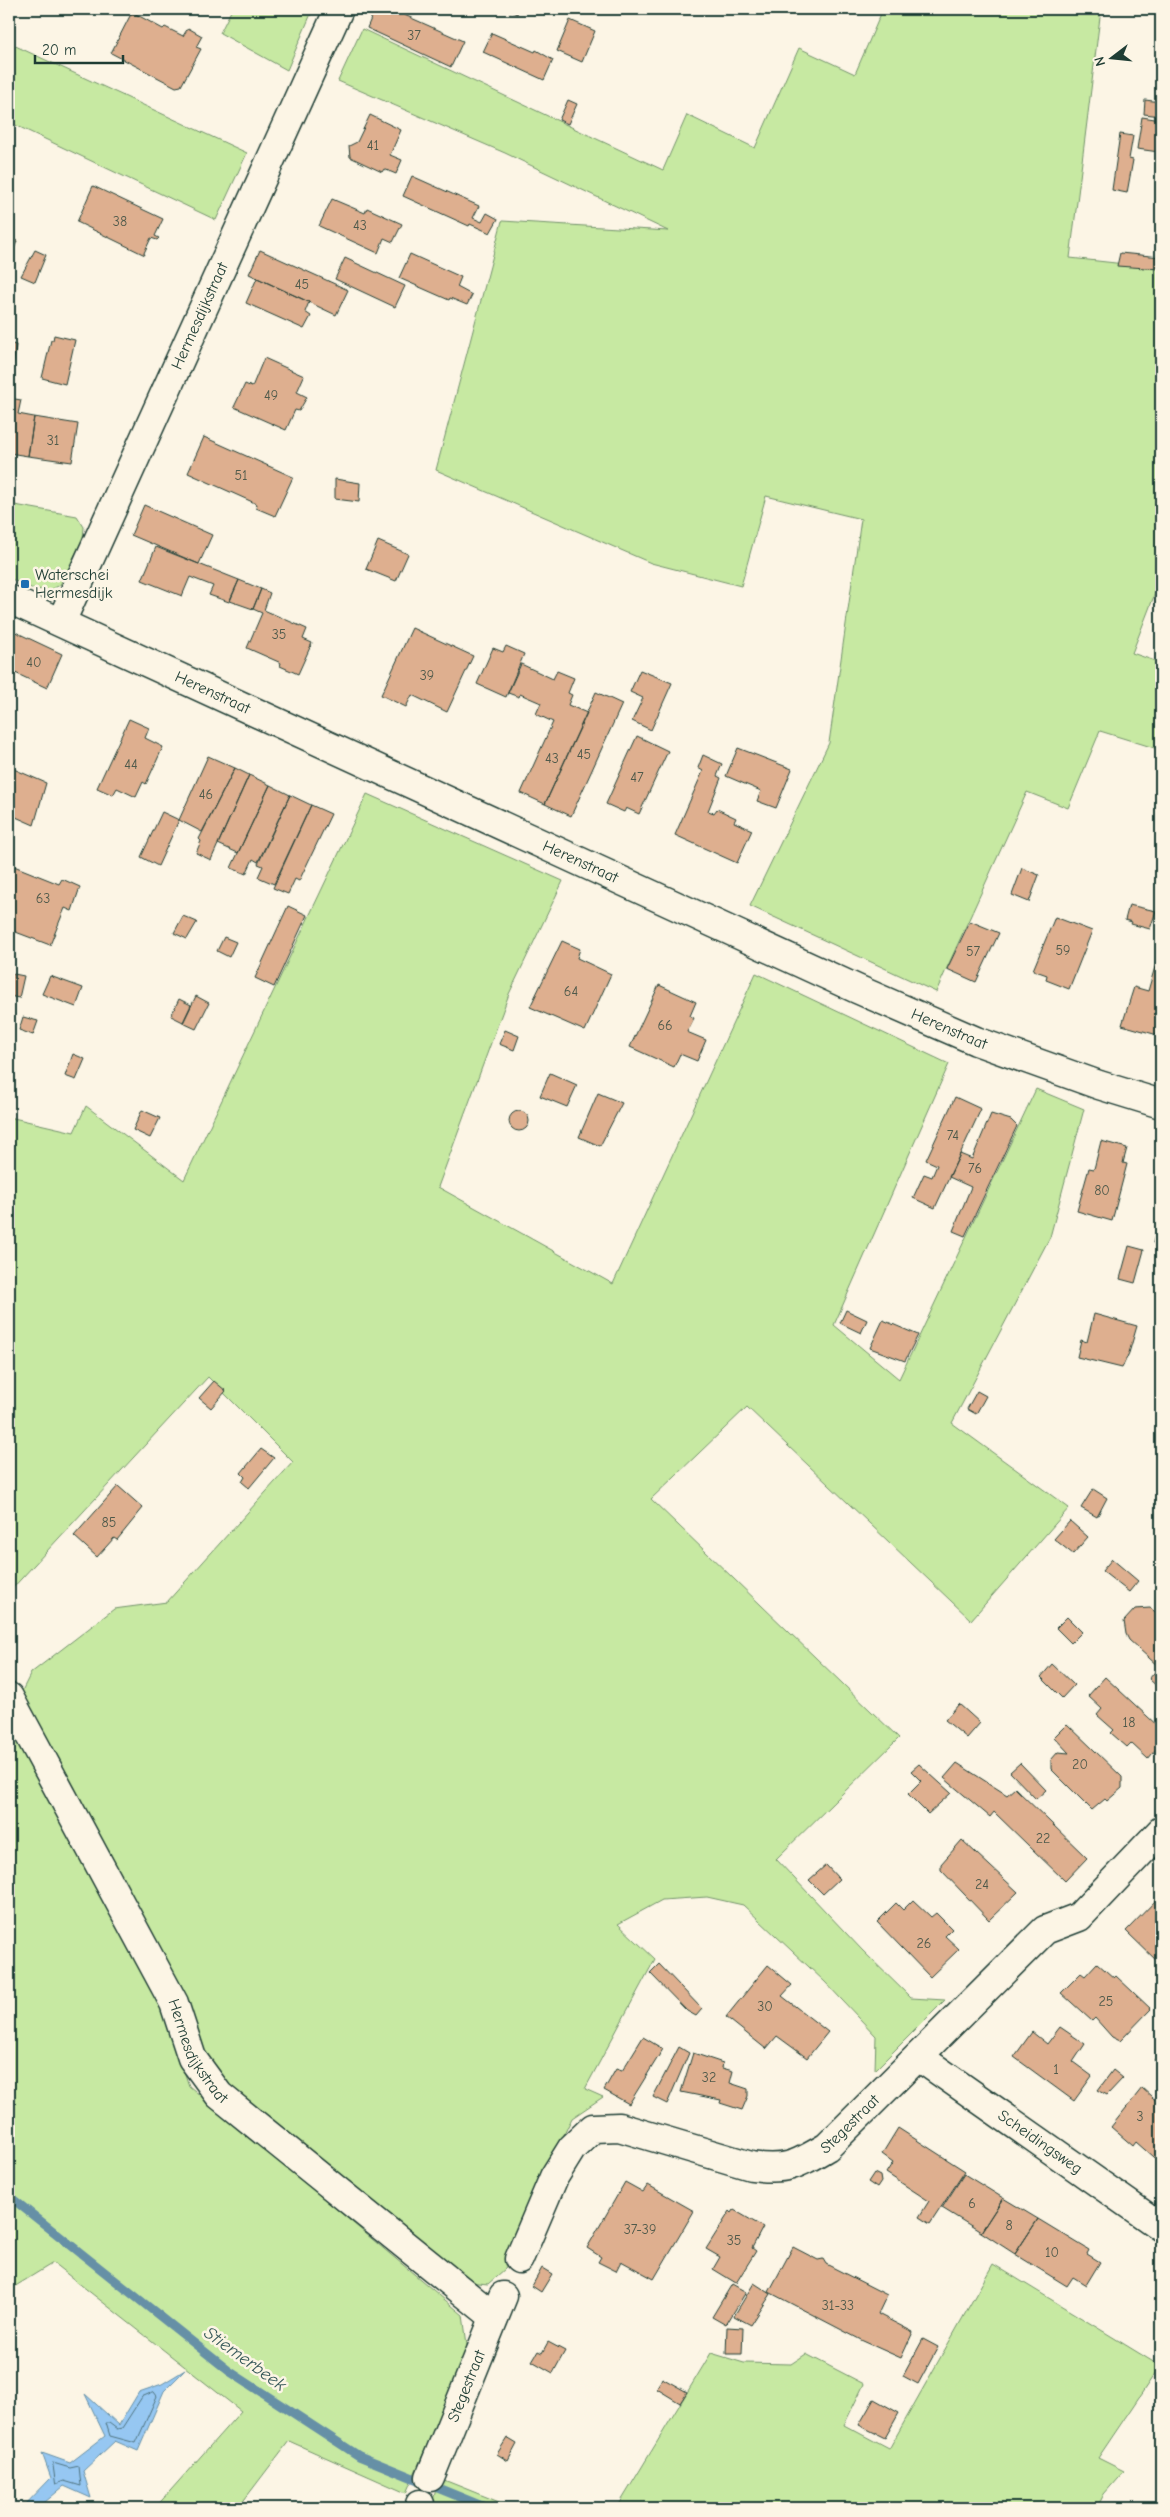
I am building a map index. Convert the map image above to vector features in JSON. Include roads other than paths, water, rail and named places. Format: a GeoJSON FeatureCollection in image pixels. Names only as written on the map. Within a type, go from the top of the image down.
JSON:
{"type":"FeatureCollection","features":[{"type":"Feature","properties":{"kind":"street","name":"Hermesdijkstraat"},"geometry":{"type":"LineString","coordinates":[[61,622],[339,9]]}},
{"type":"Feature","properties":{"kind":"street","name":"Herenstraat"},"geometry":{"type":"LineString","coordinates":[[9,599],[865,993],[976,1041],[1099,1085],[1161,1104]]}},
{"type":"Feature","properties":{"kind":"street","name":"Hermesdijkstraat"},"geometry":{"type":"LineString","coordinates":[[9,1697],[174,2003],[192,2058],[219,2095],[498,2306]]}},
{"type":"Feature","properties":{"kind":"street","name":"Stegestraat"},"geometry":{"type":"LineString","coordinates":[[519,2259],[554,2177],[572,2148],[593,2128],[619,2127],[751,2166],[774,2169],[795,2166],[827,2147],[1045,1930],[1079,1917],[1161,1832]]}},
{"type":"Feature","properties":{"kind":"street","name":"Scheidingsweg"},"geometry":{"type":"LineString","coordinates":[[919,2057],[1161,2227]]}},
{"type":"Feature","properties":{"kind":"street","name":"Stegestraat"},"geometry":{"type":"LineString","coordinates":[[430,2477],[498,2306]]}},
{"type":"Feature","properties":{"kind":"water"},"geometry":{"type":"Polygon","coordinates":[[[185,2370],[164,2391],[138,2451],[115,2441],[83,2471],[91,2498],[64,2486],[38,2508],[22,2508],[51,2478],[42,2453],[70,2463],[105,2436],[85,2394],[119,2425],[139,2392],[162,2384],[185,2370]]]}},
{"type":"Feature","properties":{"kind":"waterway","name":"Stiemerbeek"},"geometry":{"type":"LineString","coordinates":[[9,2196],[229,2371],[359,2456],[487,2508]]}},
{"type":"Feature","properties":{"kind":"place","name":"Waterschei Hermesdijk"},"geometry":{"type":"Point","coordinates":[25,584]}}]}
